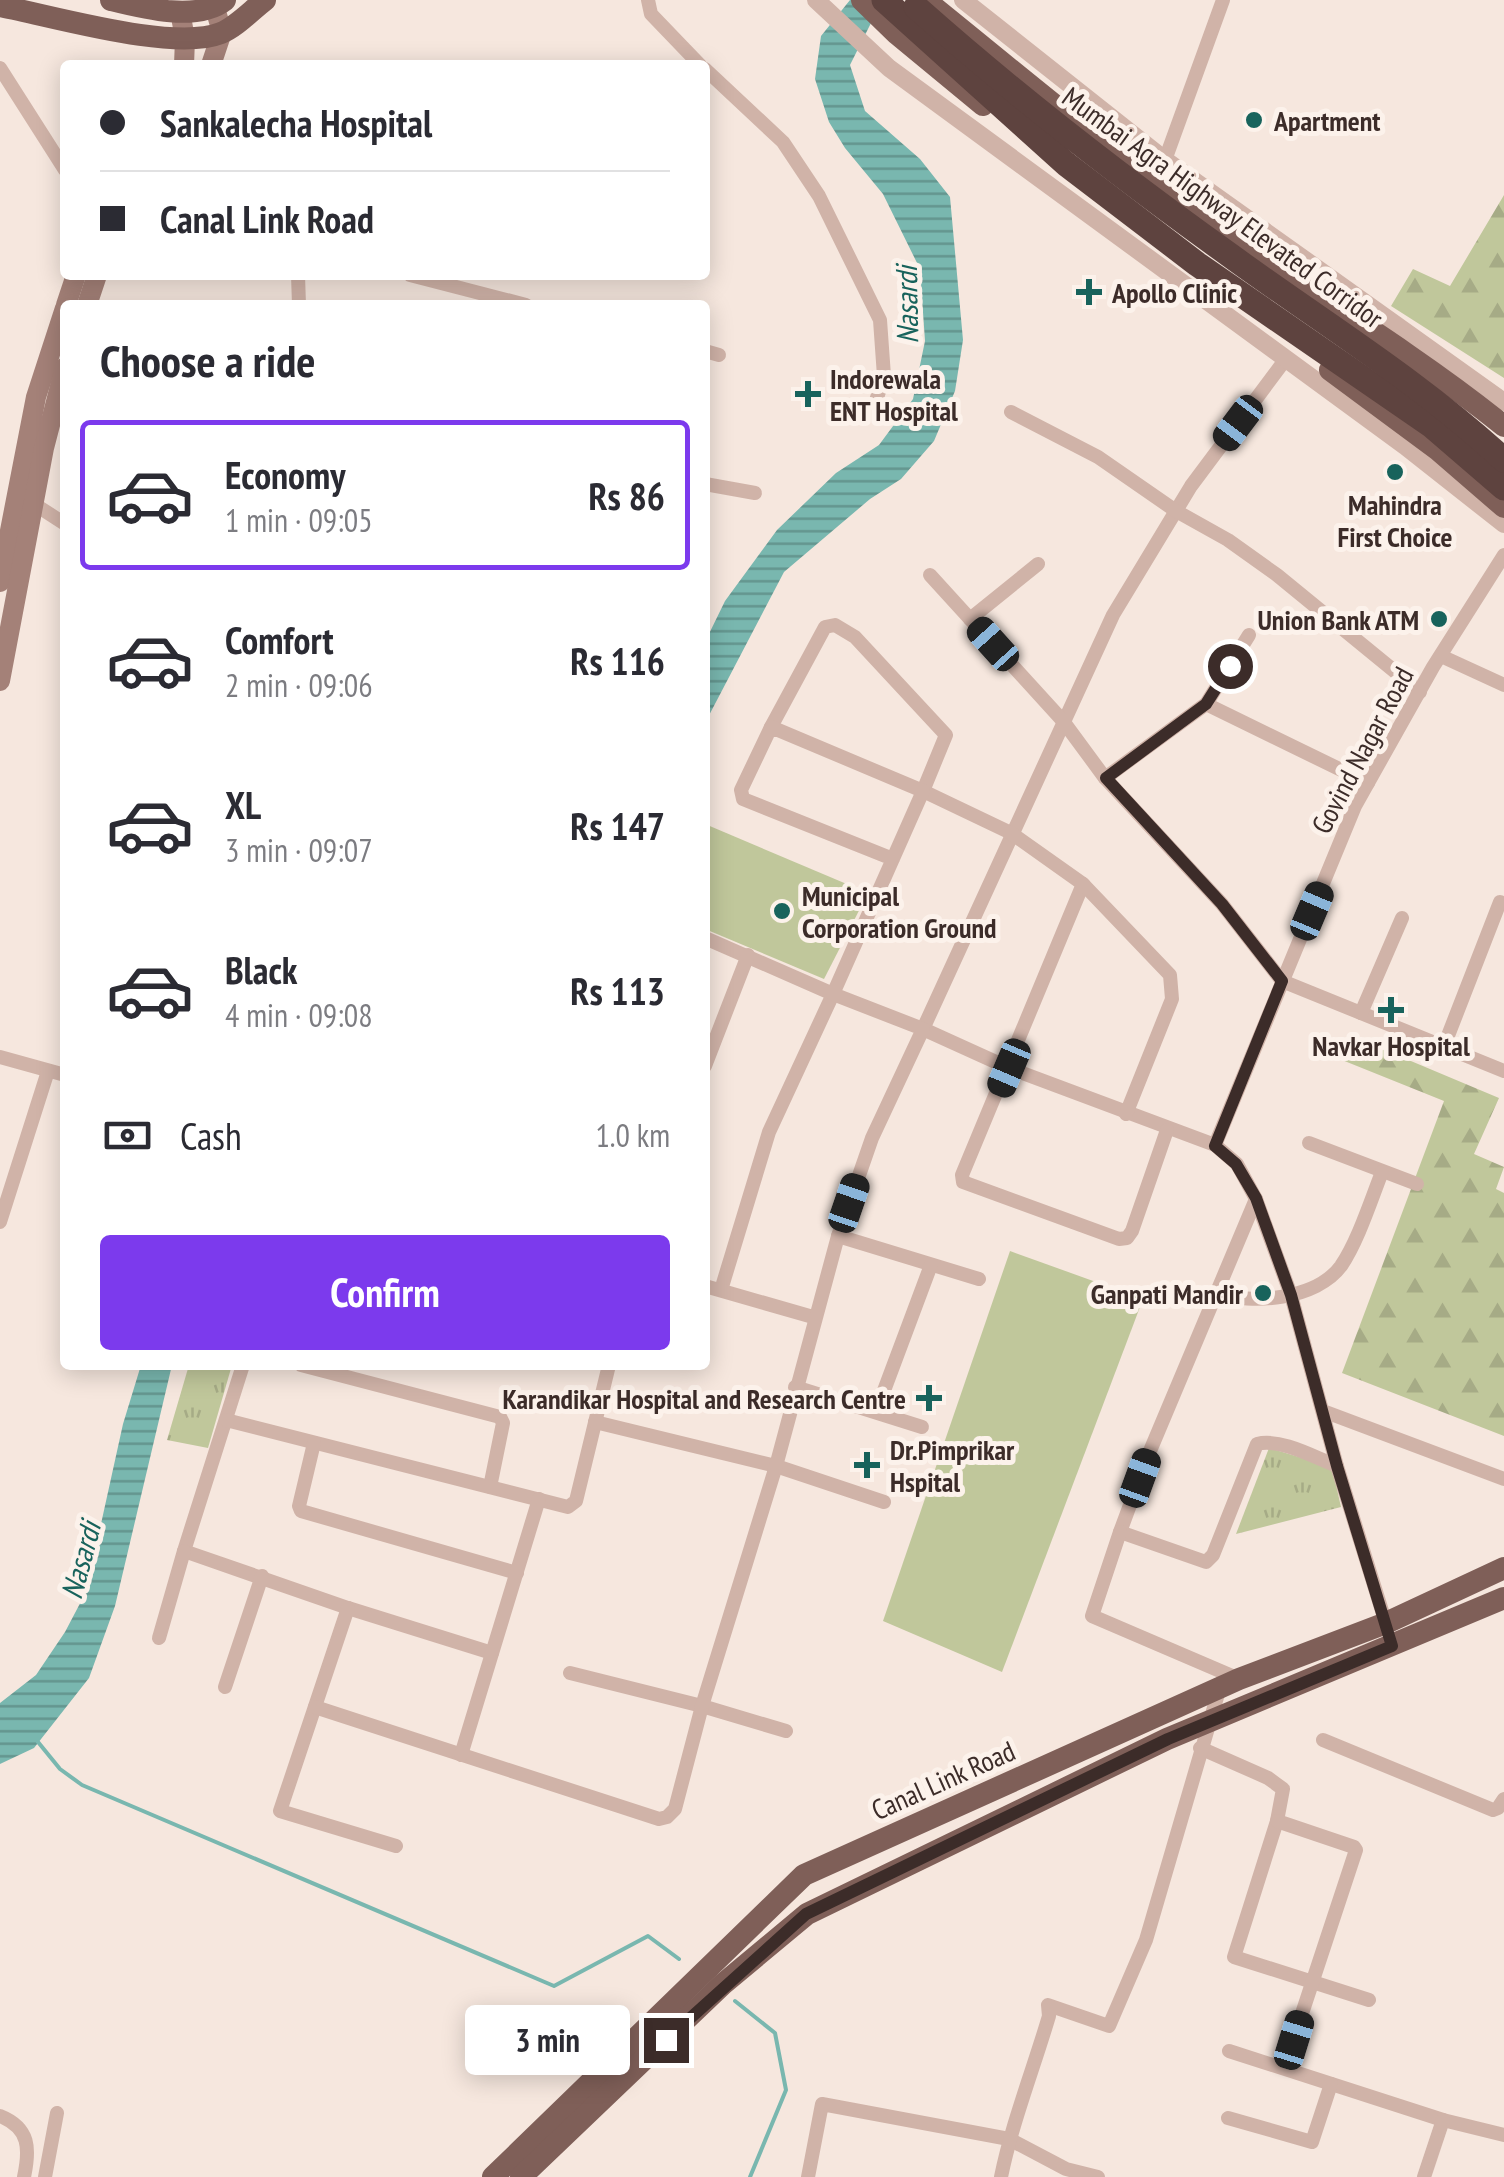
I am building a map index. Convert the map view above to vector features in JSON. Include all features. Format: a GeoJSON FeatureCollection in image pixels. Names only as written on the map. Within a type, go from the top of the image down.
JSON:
{"type":"FeatureCollection","features":[{"type":"Feature","properties":{"kind":"highway","name":"Mumbai Agra Highway Elevated Corridor"},"geometry":{"type":"LineString","coordinates":[[884,0],[1066,164],[1197,264],[1432,426],[1504,488]]}},
{"type":"Feature","properties":{"kind":"highway","name":"Mumbai Agra Highway Elevated Corridor"},"geometry":{"type":"LineString","coordinates":[[909,0],[1082,145],[1231,257],[1402,375],[1504,460]]}},
{"type":"Feature","properties":{"kind":"main road"},"geometry":{"type":"LineString","coordinates":[[110,0],[171,11],[220,4],[222,32],[213,60]]}},
{"type":"Feature","properties":{"kind":"main road"},"geometry":{"type":"LineString","coordinates":[[5,10],[185,39],[222,32],[265,0]]}},
{"type":"Feature","properties":{"kind":"main road"},"geometry":{"type":"LineString","coordinates":[[862,0],[897,34],[1194,276],[1380,407],[1504,507]]}},
{"type":"Feature","properties":{"kind":"main road"},"geometry":{"type":"LineString","coordinates":[[931,4],[1063,112],[1208,221],[1414,360],[1504,426]]}},
{"type":"Feature","properties":{"kind":"main road"},"geometry":{"type":"LineString","coordinates":[[171,11],[185,39],[184,60]]}},
{"type":"Feature","properties":{"kind":"main road"},"geometry":{"type":"LineString","coordinates":[[0,681],[36,397],[60,322]]}},
{"type":"Feature","properties":{"kind":"main road"},"geometry":{"type":"LineString","coordinates":[[1380,407],[1414,360]]}},
{"type":"Feature","properties":{"kind":"main road"},"geometry":{"type":"LineString","coordinates":[[0,582],[60,383]]}},
{"type":"Feature","properties":{"kind":"main road","name":"Canal Link Road"},"geometry":{"type":"LineString","coordinates":[[493,2177],[804,1875],[1230,1683],[1386,1622],[1504,1568]]}},
{"type":"Feature","properties":{"kind":"main road","name":"Canal Link Road"},"geometry":{"type":"LineString","coordinates":[[521,2177],[724,1984],[806,1914],[1210,1720],[1504,1598]]}},
{"type":"Feature","properties":{"kind":"main road"},"geometry":{"type":"LineString","coordinates":[[769,1908],[784,1933]]}},
{"type":"Feature","properties":{"kind":"street"},"geometry":{"type":"LineString","coordinates":[[648,0],[652,14],[695,60]]}},
{"type":"Feature","properties":{"kind":"street"},"geometry":{"type":"LineString","coordinates":[[963,0],[1166,160],[1504,402]]}},
{"type":"Feature","properties":{"kind":"street"},"geometry":{"type":"LineString","coordinates":[[1166,160],[1223,0]]}},
{"type":"Feature","properties":{"kind":"street"},"geometry":{"type":"LineString","coordinates":[[817,1],[889,68],[1404,446],[1504,524]]}},
{"type":"Feature","properties":{"kind":"street"},"geometry":{"type":"LineString","coordinates":[[0,68],[60,162]]}},
{"type":"Feature","properties":{"kind":"street"},"geometry":{"type":"LineString","coordinates":[[710,74],[783,142],[819,196],[880,320],[884,376],[875,404]]}},
{"type":"Feature","properties":{"kind":"street"},"geometry":{"type":"LineString","coordinates":[[423,280],[469,298]]}},
{"type":"Feature","properties":{"kind":"street"},"geometry":{"type":"LineString","coordinates":[[315,1706],[659,1819],[674,1809],[776,1466],[814,1317],[872,1138],[1113,615],[1176,511],[1284,360]]}},
{"type":"Feature","properties":{"kind":"street"},"geometry":{"type":"LineString","coordinates":[[1011,412],[1098,457],[1176,511],[1228,540],[1277,574],[1420,692]]}},
{"type":"Feature","properties":{"kind":"street"},"geometry":{"type":"LineString","coordinates":[[710,485],[755,493]]}},
{"type":"Feature","properties":{"kind":"street"},"geometry":{"type":"LineString","coordinates":[[24,499],[60,521]]}},
{"type":"Feature","properties":{"kind":"street","name":"Govind Nagar Road"},"geometry":{"type":"LineString","coordinates":[[1215,1146],[1355,806],[1504,555]]}},
{"type":"Feature","properties":{"kind":"street"},"geometry":{"type":"LineString","coordinates":[[970,619],[1038,564]]}},
{"type":"Feature","properties":{"kind":"street"},"geometry":{"type":"LineString","coordinates":[[930,575],[1063,720],[1106,778],[1222,904],[1282,981],[1504,1070]]}},
{"type":"Feature","properties":{"kind":"street"},"geometry":{"type":"LineString","coordinates":[[721,1290],[769,1132],[833,994],[946,738],[855,637],[835,625],[825,627],[771,727],[741,790],[743,799],[892,859]]}},
{"type":"Feature","properties":{"kind":"street"},"geometry":{"type":"LineString","coordinates":[[1106,778],[1206,704],[1249,635]]}},
{"type":"Feature","properties":{"kind":"street"},"geometry":{"type":"LineString","coordinates":[[1441,656],[1504,685]]}},
{"type":"Feature","properties":{"kind":"street"},"geometry":{"type":"LineString","coordinates":[[1206,704],[1368,783]]}},
{"type":"Feature","properties":{"kind":"street"},"geometry":{"type":"LineString","coordinates":[[771,727],[1011,833],[1083,884],[1170,975],[1172,999],[1126,1114]]}},
{"type":"Feature","properties":{"kind":"street"},"geometry":{"type":"LineString","coordinates":[[1083,884],[962,1175],[967,1185],[1119,1239],[1127,1238],[1167,1130]]}},
{"type":"Feature","properties":{"kind":"street"},"geometry":{"type":"LineString","coordinates":[[1444,1046],[1500,902]]}},
{"type":"Feature","properties":{"kind":"street"},"geometry":{"type":"LineString","coordinates":[[1360,1013],[1402,918]]}},
{"type":"Feature","properties":{"kind":"street"},"geometry":{"type":"LineString","coordinates":[[710,940],[1009,1068],[1215,1146],[1236,1164],[1256,1198],[1291,1295],[1337,1466],[1392,1646]]}},
{"type":"Feature","properties":{"kind":"street"},"geometry":{"type":"LineString","coordinates":[[710,1053],[748,955]]}},
{"type":"Feature","properties":{"kind":"street"},"geometry":{"type":"LineString","coordinates":[[0,1057],[60,1075]]}},
{"type":"Feature","properties":{"kind":"street"},"geometry":{"type":"LineString","coordinates":[[0,1222],[48,1071]]}},
{"type":"Feature","properties":{"kind":"street"},"geometry":{"type":"LineString","coordinates":[[1309,1143],[1417,1184]]}},
{"type":"Feature","properties":{"kind":"street"},"geometry":{"type":"LineString","coordinates":[[1216,1292],[1240,1299],[1291,1295],[1326,1280],[1341,1266],[1382,1172]]}},
{"type":"Feature","properties":{"kind":"street"},"geometry":{"type":"LineString","coordinates":[[1001,2177],[1044,2033],[1048,2004],[1110,2026],[1146,1940],[1200,1748],[1230,1683],[1092,1616],[1150,1450],[1256,1198]]}},
{"type":"Feature","properties":{"kind":"street"},"geometry":{"type":"LineString","coordinates":[[838,1236],[979,1279]]}},
{"type":"Feature","properties":{"kind":"street"},"geometry":{"type":"LineString","coordinates":[[876,1412],[931,1265]]}},
{"type":"Feature","properties":{"kind":"street"},"geometry":{"type":"LineString","coordinates":[[710,1287],[814,1317]]}},
{"type":"Feature","properties":{"kind":"street"},"geometry":{"type":"LineString","coordinates":[[159,1638],[241,1370]]}},
{"type":"Feature","properties":{"kind":"street"},"geometry":{"type":"LineString","coordinates":[[320,1370],[500,1417],[503,1422],[490,1487]]}},
{"type":"Feature","properties":{"kind":"street"},"geometry":{"type":"LineString","coordinates":[[226,1420],[568,1507],[576,1500],[609,1370]]}},
{"type":"Feature","properties":{"kind":"street"},"geometry":{"type":"LineString","coordinates":[[795,1387],[922,1427]]}},
{"type":"Feature","properties":{"kind":"street"},"geometry":{"type":"LineString","coordinates":[[1323,1411],[1504,1479]]}},
{"type":"Feature","properties":{"kind":"street"},"geometry":{"type":"LineString","coordinates":[[595,1422],[776,1466],[884,1502]]}},
{"type":"Feature","properties":{"kind":"street"},"geometry":{"type":"LineString","coordinates":[[314,1443],[299,1506],[302,1511],[517,1573]]}},
{"type":"Feature","properties":{"kind":"street"},"geometry":{"type":"LineString","coordinates":[[1120,1532],[1206,1562],[1213,1554],[1257,1444],[1280,1445],[1337,1466]]}},
{"type":"Feature","properties":{"kind":"street"},"geometry":{"type":"LineString","coordinates":[[461,1755],[540,1500]]}},
{"type":"Feature","properties":{"kind":"street"},"geometry":{"type":"LineString","coordinates":[[184,1551],[492,1653]]}},
{"type":"Feature","properties":{"kind":"street"},"geometry":{"type":"LineString","coordinates":[[225,1687],[262,1576]]}},
{"type":"Feature","properties":{"kind":"street"},"geometry":{"type":"LineString","coordinates":[[348,1608],[280,1811],[396,1846]]}},
{"type":"Feature","properties":{"kind":"street"},"geometry":{"type":"LineString","coordinates":[[570,1673],[786,1731]]}},
{"type":"Feature","properties":{"kind":"street"},"geometry":{"type":"LineString","coordinates":[[1323,1740],[1493,1810],[1504,1798]]}},
{"type":"Feature","properties":{"kind":"street"},"geometry":{"type":"LineString","coordinates":[[1200,1748],[1281,1786],[1283,1793],[1234,1958],[1369,2000]]}},
{"type":"Feature","properties":{"kind":"street"},"geometry":{"type":"LineString","coordinates":[[1277,1821],[1356,1850],[1284,2068]]}},
{"type":"Feature","properties":{"kind":"street"},"geometry":{"type":"LineString","coordinates":[[1229,2051],[1443,2120],[1504,2135]]}},
{"type":"Feature","properties":{"kind":"street"},"geometry":{"type":"LineString","coordinates":[[1228,2118],[1312,2142],[1331,2084]]}},
{"type":"Feature","properties":{"kind":"street"},"geometry":{"type":"LineString","coordinates":[[808,2177],[822,2104],[1009,2140],[1066,2168],[1098,2177]]}},
{"type":"Feature","properties":{"kind":"street"},"geometry":{"type":"LineString","coordinates":[[45,2177],[57,2113]]}},
{"type":"Feature","properties":{"kind":"street"},"geometry":{"type":"LineString","coordinates":[[0,2116],[14,2123],[26,2139],[29,2149],[24,2177]]}},
{"type":"Feature","properties":{"kind":"street"},"geometry":{"type":"LineString","coordinates":[[1424,2177],[1443,2120]]}},
{"type":"Feature","properties":{"kind":"green space"},"geometry":{"type":"Polygon","coordinates":[[[1504,195],[1504,378],[1391,306],[1413,269],[1450,286],[1504,195]]]}},
{"type":"Feature","properties":{"kind":"green space","name":"Municipal Corporation Ground"},"geometry":{"type":"Polygon","coordinates":[[[710,826],[868,893],[824,979],[710,931],[710,826]]]}},
{"type":"Feature","properties":{"kind":"green space"},"geometry":{"type":"Polygon","coordinates":[[[1349,1035],[1499,1098],[1474,1154],[1504,1167],[1496,1189],[1504,1193],[1504,1436],[1342,1373],[1444,1101],[1342,1060],[1349,1035]]]}},
{"type":"Feature","properties":{"kind":"green space"},"geometry":{"type":"Polygon","coordinates":[[[1010,1251],[1143,1299],[1002,1672],[883,1621],[1010,1251]]]}},
{"type":"Feature","properties":{"kind":"green space"},"geometry":{"type":"Polygon","coordinates":[[[188,1370],[231,1370],[208,1448],[167,1440],[188,1370]]]}},
{"type":"Feature","properties":{"kind":"green space"},"geometry":{"type":"Polygon","coordinates":[[[1269,1448],[1332,1467],[1341,1507],[1236,1534],[1269,1448]]]}},
{"type":"Feature","properties":{"kind":"water"},"geometry":{"type":"Polygon","coordinates":[[[850,0],[902,0],[871,23],[850,65],[865,111],[920,159],[950,197],[963,340],[955,391],[934,441],[901,479],[870,499],[784,572],[710,713],[710,632],[725,601],[777,530],[836,473],[879,445],[913,399],[925,341],[920,269],[883,194],[829,122],[815,79],[821,36],[850,0]]]}},
{"type":"Feature","properties":{"kind":"water"},"geometry":{"type":"Polygon","coordinates":[[[139,1370],[171,1370],[115,1606],[89,1678],[34,1748],[0,1764],[0,1703],[36,1675],[86,1592],[123,1424],[139,1370]]]}},
{"type":"Feature","properties":{"kind":"waterway"},"geometry":{"type":"LineString","coordinates":[[38,1742],[60,1769],[82,1785],[554,1986],[648,1936],[679,1959]]}},
{"type":"Feature","properties":{"kind":"waterway"},"geometry":{"type":"LineString","coordinates":[[735,2001],[775,2033],[786,2090],[750,2177]]}},
{"type":"Feature","properties":{"kind":"place","name":"Apartment"},"geometry":{"type":"Point","coordinates":[1254,120]}},
{"type":"Feature","properties":{"kind":"place","name":"Apollo Clinic"},"geometry":{"type":"Point","coordinates":[1089,292]}},
{"type":"Feature","properties":{"kind":"place","name":"Indorewala ENT Hospital"},"geometry":{"type":"Point","coordinates":[808,394]}},
{"type":"Feature","properties":{"kind":"place","name":"Mahindra First Choice"},"geometry":{"type":"Point","coordinates":[1395,472]}},
{"type":"Feature","properties":{"kind":"place","name":"Union Bank ATM"},"geometry":{"type":"Point","coordinates":[1439,619]}},
{"type":"Feature","properties":{"kind":"place","name":"Municipal Corporation Ground"},"geometry":{"type":"Point","coordinates":[782,911]}},
{"type":"Feature","properties":{"kind":"place","name":"Navkar Hospital"},"geometry":{"type":"Point","coordinates":[1391,1010]}},
{"type":"Feature","properties":{"kind":"place","name":"Ganpati Mandir"},"geometry":{"type":"Point","coordinates":[1263,1293]}},
{"type":"Feature","properties":{"kind":"place","name":"Karandikar Hospital and Research Centre"},"geometry":{"type":"Point","coordinates":[929,1398]}},
{"type":"Feature","properties":{"kind":"place","name":"Dr.Pimprikar Hspital"},"geometry":{"type":"Point","coordinates":[867,1465]}},
{"type":"Feature","properties":{"kind":"route"},"geometry":{"type":"LineString","coordinates":[[666,2040],[806,1914],[1168,1739],[1392,1646],[1337,1466],[1291,1295],[1256,1198],[1236,1164],[1215,1146],[1282,981],[1222,904],[1106,778],[1206,704],[1230,666]]}},
{"type":"Feature","properties":{"kind":"water label","name":"Nasardi"},"geometry":{"type":"Point","coordinates":[906,305]}},
{"type":"Feature","properties":{"kind":"water label","name":"Nasardi"},"geometry":{"type":"Point","coordinates":[80,1560]}}]}
